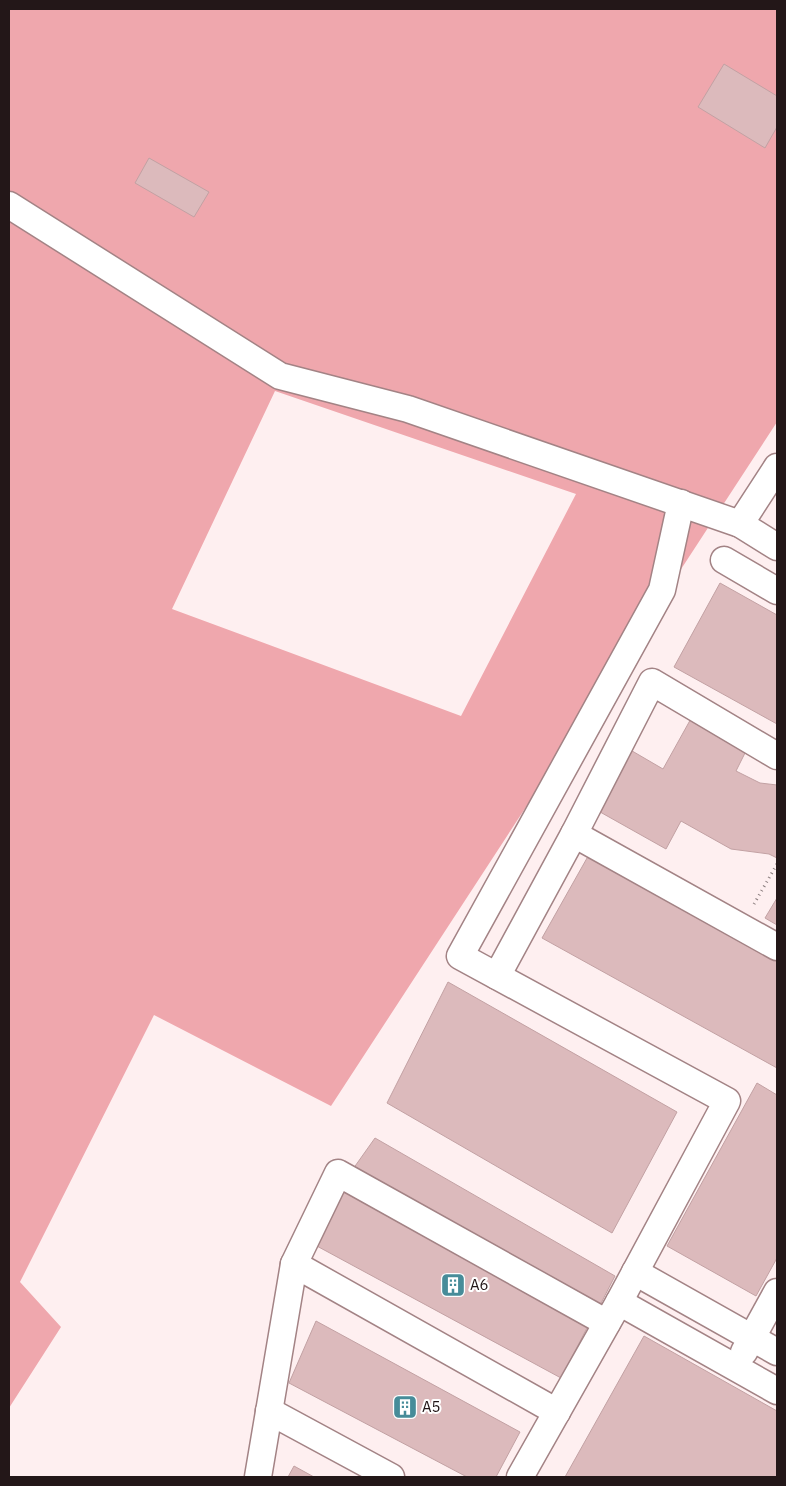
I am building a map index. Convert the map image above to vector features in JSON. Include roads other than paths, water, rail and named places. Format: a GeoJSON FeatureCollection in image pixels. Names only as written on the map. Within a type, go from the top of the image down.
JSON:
{"type":"FeatureCollection","features":[{"type":"Feature","properties":{"kind":"street"},"geometry":{"type":"LineString","coordinates":[[9,205],[280,376],[408,408],[740,524],[777,547]]}},
{"type":"Feature","properties":{"kind":"street"},"geometry":{"type":"LineString","coordinates":[[740,524],[777,467]]}},
{"type":"Feature","properties":{"kind":"street"},"geometry":{"type":"LineString","coordinates":[[520,1477],[613,1313],[727,1101],[460,956],[662,590],[682,503]]}},
{"type":"Feature","properties":{"kind":"street"},"geometry":{"type":"LineString","coordinates":[[724,560],[777,591]]}},
{"type":"Feature","properties":{"kind":"street"},"geometry":{"type":"LineString","coordinates":[[497,976],[574,834],[652,682],[777,756]]}},
{"type":"Feature","properties":{"kind":"street"},"geometry":{"type":"LineString","coordinates":[[574,834],[777,947]]}},
{"type":"Feature","properties":{"kind":"street"},"geometry":{"type":"LineString","coordinates":[[258,1477],[294,1264],[338,1173],[613,1313],[736,1367],[777,1391]]}},
{"type":"Feature","properties":{"kind":"street"},"geometry":{"type":"LineString","coordinates":[[294,1264],[557,1412]]}},
{"type":"Feature","properties":{"kind":"street"},"geometry":{"type":"LineString","coordinates":[[635,1272],[777,1352]]}},
{"type":"Feature","properties":{"kind":"street"},"geometry":{"type":"LineString","coordinates":[[736,1367],[777,1292]]}},
{"type":"Feature","properties":{"kind":"street"},"geometry":{"type":"LineString","coordinates":[[269,1411],[391,1477]]}},
{"type":"Feature","properties":{"kind":"place","name":"A6"},"geometry":{"type":"Point","coordinates":[453,1285]}},
{"type":"Feature","properties":{"kind":"place","name":"A5"},"geometry":{"type":"Point","coordinates":[405,1407]}}]}
